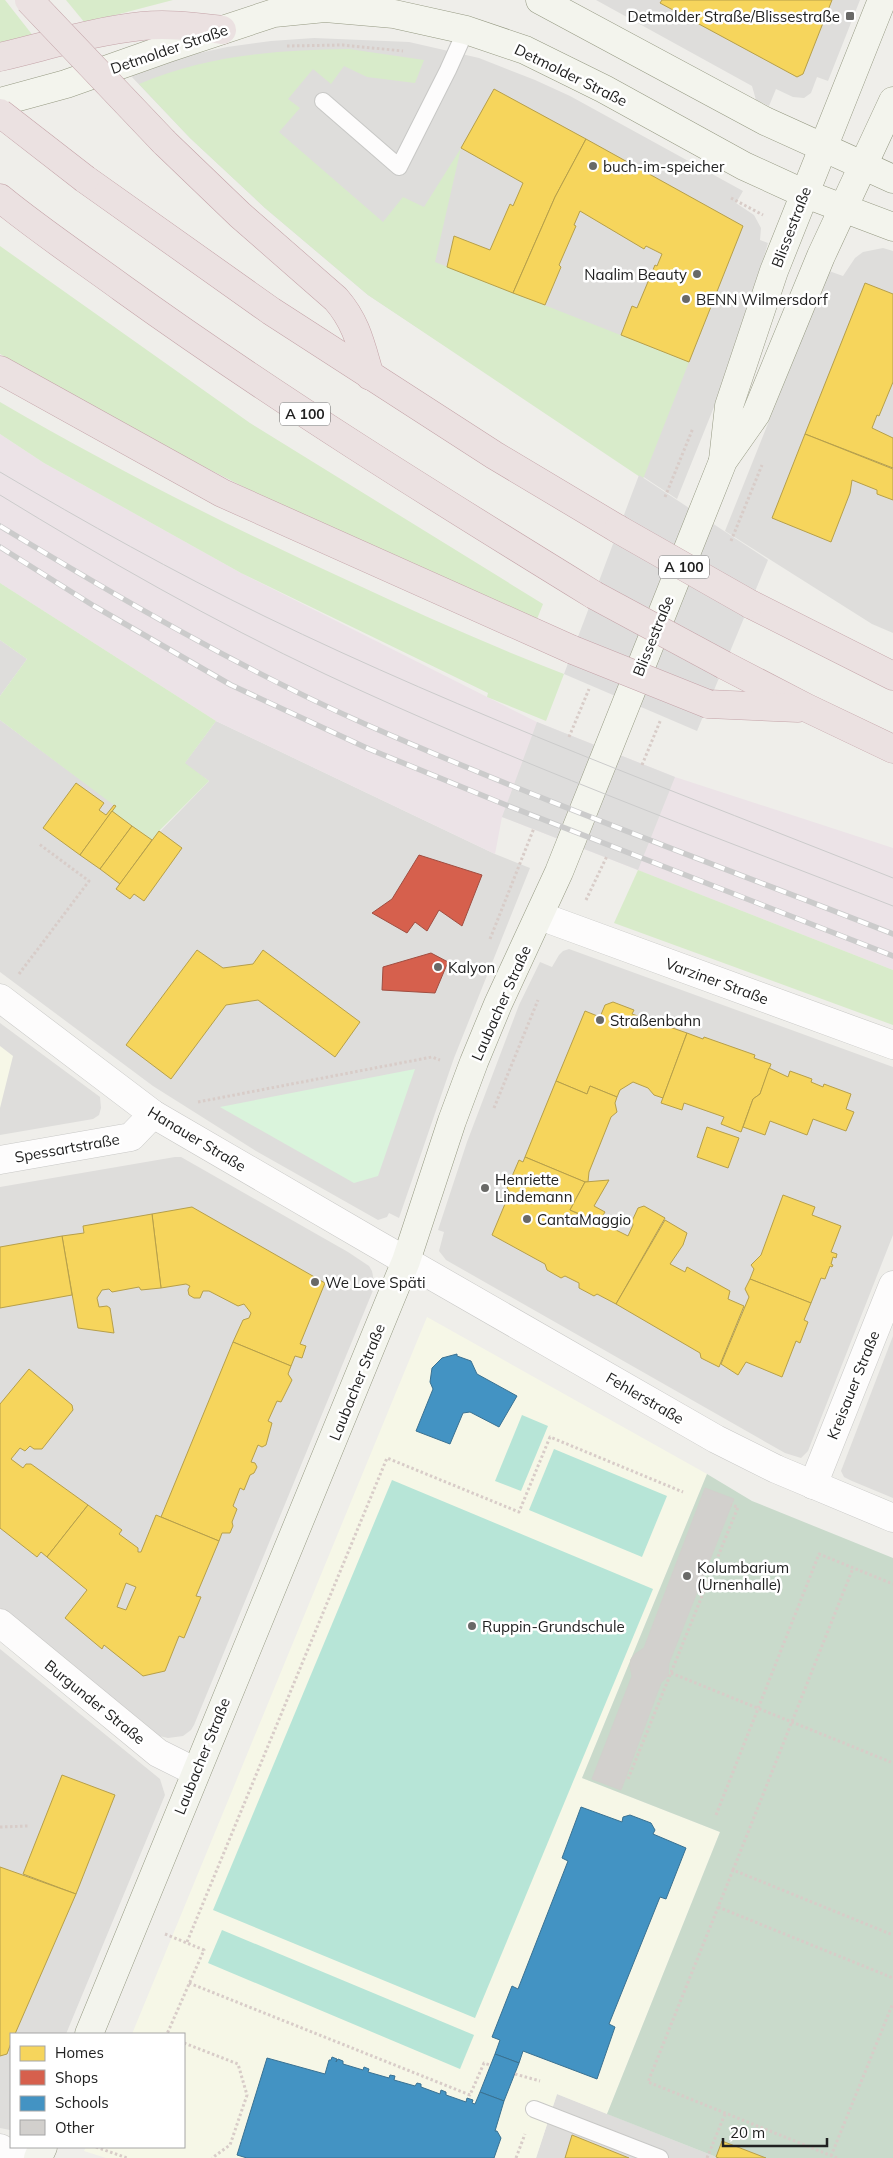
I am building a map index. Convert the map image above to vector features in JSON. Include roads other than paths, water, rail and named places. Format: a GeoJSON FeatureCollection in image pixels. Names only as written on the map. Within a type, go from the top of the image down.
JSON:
{"type":"FeatureCollection","features":[{"type":"Feature","properties":{"kind":"highway"},"geometry":{"type":"LineString","coordinates":[[29,0],[164,142],[240,215],[336,299],[348,313],[356,327],[370,376]]}},
{"type":"Feature","properties":{"kind":"highway"},"geometry":{"type":"LineString","coordinates":[[0,57],[142,26],[183,26],[222,30]]}},
{"type":"Feature","properties":{"kind":"highway","name":"A 100"},"geometry":{"type":"LineString","coordinates":[[0,112],[85,180],[271,311],[494,455],[618,530],[750,604],[893,676]]}},
{"type":"Feature","properties":{"kind":"highway","name":"A 100"},"geometry":{"type":"LineString","coordinates":[[0,198],[281,399],[439,500],[594,595],[724,666],[893,749]]}},
{"type":"Feature","properties":{"kind":"highway"},"geometry":{"type":"LineString","coordinates":[[0,370],[222,493],[573,650],[708,704],[807,708]]}},
{"type":"Feature","properties":{"kind":"street"},"geometry":{"type":"LineString","coordinates":[[540,0],[764,121],[893,178]]}},
{"type":"Feature","properties":{"kind":"street","name":"Blissestraße"},"geometry":{"type":"LineString","coordinates":[[723,461],[729,406],[784,240],[824,147],[882,0]]}},
{"type":"Feature","properties":{"kind":"street","name":"Detmolder Straße"},"geometry":{"type":"LineString","coordinates":[[0,102],[66,84],[274,14],[325,8],[394,14],[466,30],[524,50],[604,89],[744,166],[803,193],[893,227]]}},
{"type":"Feature","properties":{"kind":"street","name":"Blissestraße"},"geometry":{"type":"LineString","coordinates":[[617,726],[723,461],[756,414],[842,208],[864,166],[893,101]]}},
{"type":"Feature","properties":{"kind":"street","name":"Laubacher Straße"},"geometry":{"type":"LineString","coordinates":[[88,2033],[406,1262],[452,1121],[474,1062],[498,1004],[540,916],[617,726]]}},
{"type":"Feature","properties":{"kind":"street","name":"Varziner Straße"},"geometry":{"type":"LineString","coordinates":[[540,916],[893,1046]]}},
{"type":"Feature","properties":{"kind":"street","name":"Hanauer Straße"},"geometry":{"type":"LineString","coordinates":[[0,998],[153,1114],[406,1262]]}},
{"type":"Feature","properties":{"kind":"street","name":"Spessartstraße"},"geometry":{"type":"LineString","coordinates":[[0,1160],[131,1137],[153,1114]]}},
{"type":"Feature","properties":{"kind":"street","name":"Fehlerstraße"},"geometry":{"type":"LineString","coordinates":[[406,1262],[716,1439],[776,1469],[893,1518]]}},
{"type":"Feature","properties":{"kind":"street","name":"Kreisauer Straße"},"geometry":{"type":"LineString","coordinates":[[813,1485],[893,1285]]}},
{"type":"Feature","properties":{"kind":"street","name":"Burgunder Straße"},"geometry":{"type":"LineString","coordinates":[[0,1624],[158,1753],[196,1772]]}},
{"type":"Feature","properties":{"kind":"street"},"geometry":{"type":"LineString","coordinates":[[0,2148],[18,2158]]}},
{"type":"Feature","properties":{"kind":"lane"},"geometry":{"type":"LineString","coordinates":[[323,101],[399,167],[466,30]]}},
{"type":"Feature","properties":{"kind":"lane"},"geometry":{"type":"LineString","coordinates":[[534,2109],[660,2158]]}},
{"type":"Feature","properties":{"kind":"tram line"},"geometry":{"type":"LineString","coordinates":[[0,472],[164,565],[264,616],[341,652],[576,753],[893,878]]}},
{"type":"Feature","properties":{"kind":"tram line"},"geometry":{"type":"LineString","coordinates":[[0,495],[160,589],[242,633],[325,674],[465,737],[893,906]]}},
{"type":"Feature","properties":{"kind":"railway"},"geometry":{"type":"LineString","coordinates":[[0,526],[180,631],[271,679],[365,724],[562,806],[893,934]]}},
{"type":"Feature","properties":{"kind":"railway"},"geometry":{"type":"LineString","coordinates":[[0,547],[94,606],[231,685],[369,749],[506,805],[893,956]]}},
{"type":"Feature","properties":{"kind":"place","name":"Detmolder Straße/Blissestraße"},"geometry":{"type":"Point","coordinates":[850,16]}},
{"type":"Feature","properties":{"kind":"place","name":"buch-im-speicher"},"geometry":{"type":"Point","coordinates":[593,166]}},
{"type":"Feature","properties":{"kind":"place","name":"Naalim Beauty"},"geometry":{"type":"Point","coordinates":[697,274]}},
{"type":"Feature","properties":{"kind":"place","name":"BENN Wilmersdorf"},"geometry":{"type":"Point","coordinates":[686,299]}},
{"type":"Feature","properties":{"kind":"place","name":"Kalyon"},"geometry":{"type":"Point","coordinates":[438,967]}},
{"type":"Feature","properties":{"kind":"place","name":"Straßenbahn"},"geometry":{"type":"Point","coordinates":[600,1020]}},
{"type":"Feature","properties":{"kind":"place","name":"Henriette Lindemann"},"geometry":{"type":"Point","coordinates":[485,1188]}},
{"type":"Feature","properties":{"kind":"place","name":"CantaMaggio"},"geometry":{"type":"Point","coordinates":[527,1219]}},
{"type":"Feature","properties":{"kind":"place","name":"We Love Späti"},"geometry":{"type":"Point","coordinates":[315,1282]}},
{"type":"Feature","properties":{"kind":"place","name":"Kolumbarium (Urnenhalle)"},"geometry":{"type":"Point","coordinates":[687,1576]}},
{"type":"Feature","properties":{"kind":"place","name":"Ruppin-Grundschule"},"geometry":{"type":"Point","coordinates":[472,1626]}}]}
